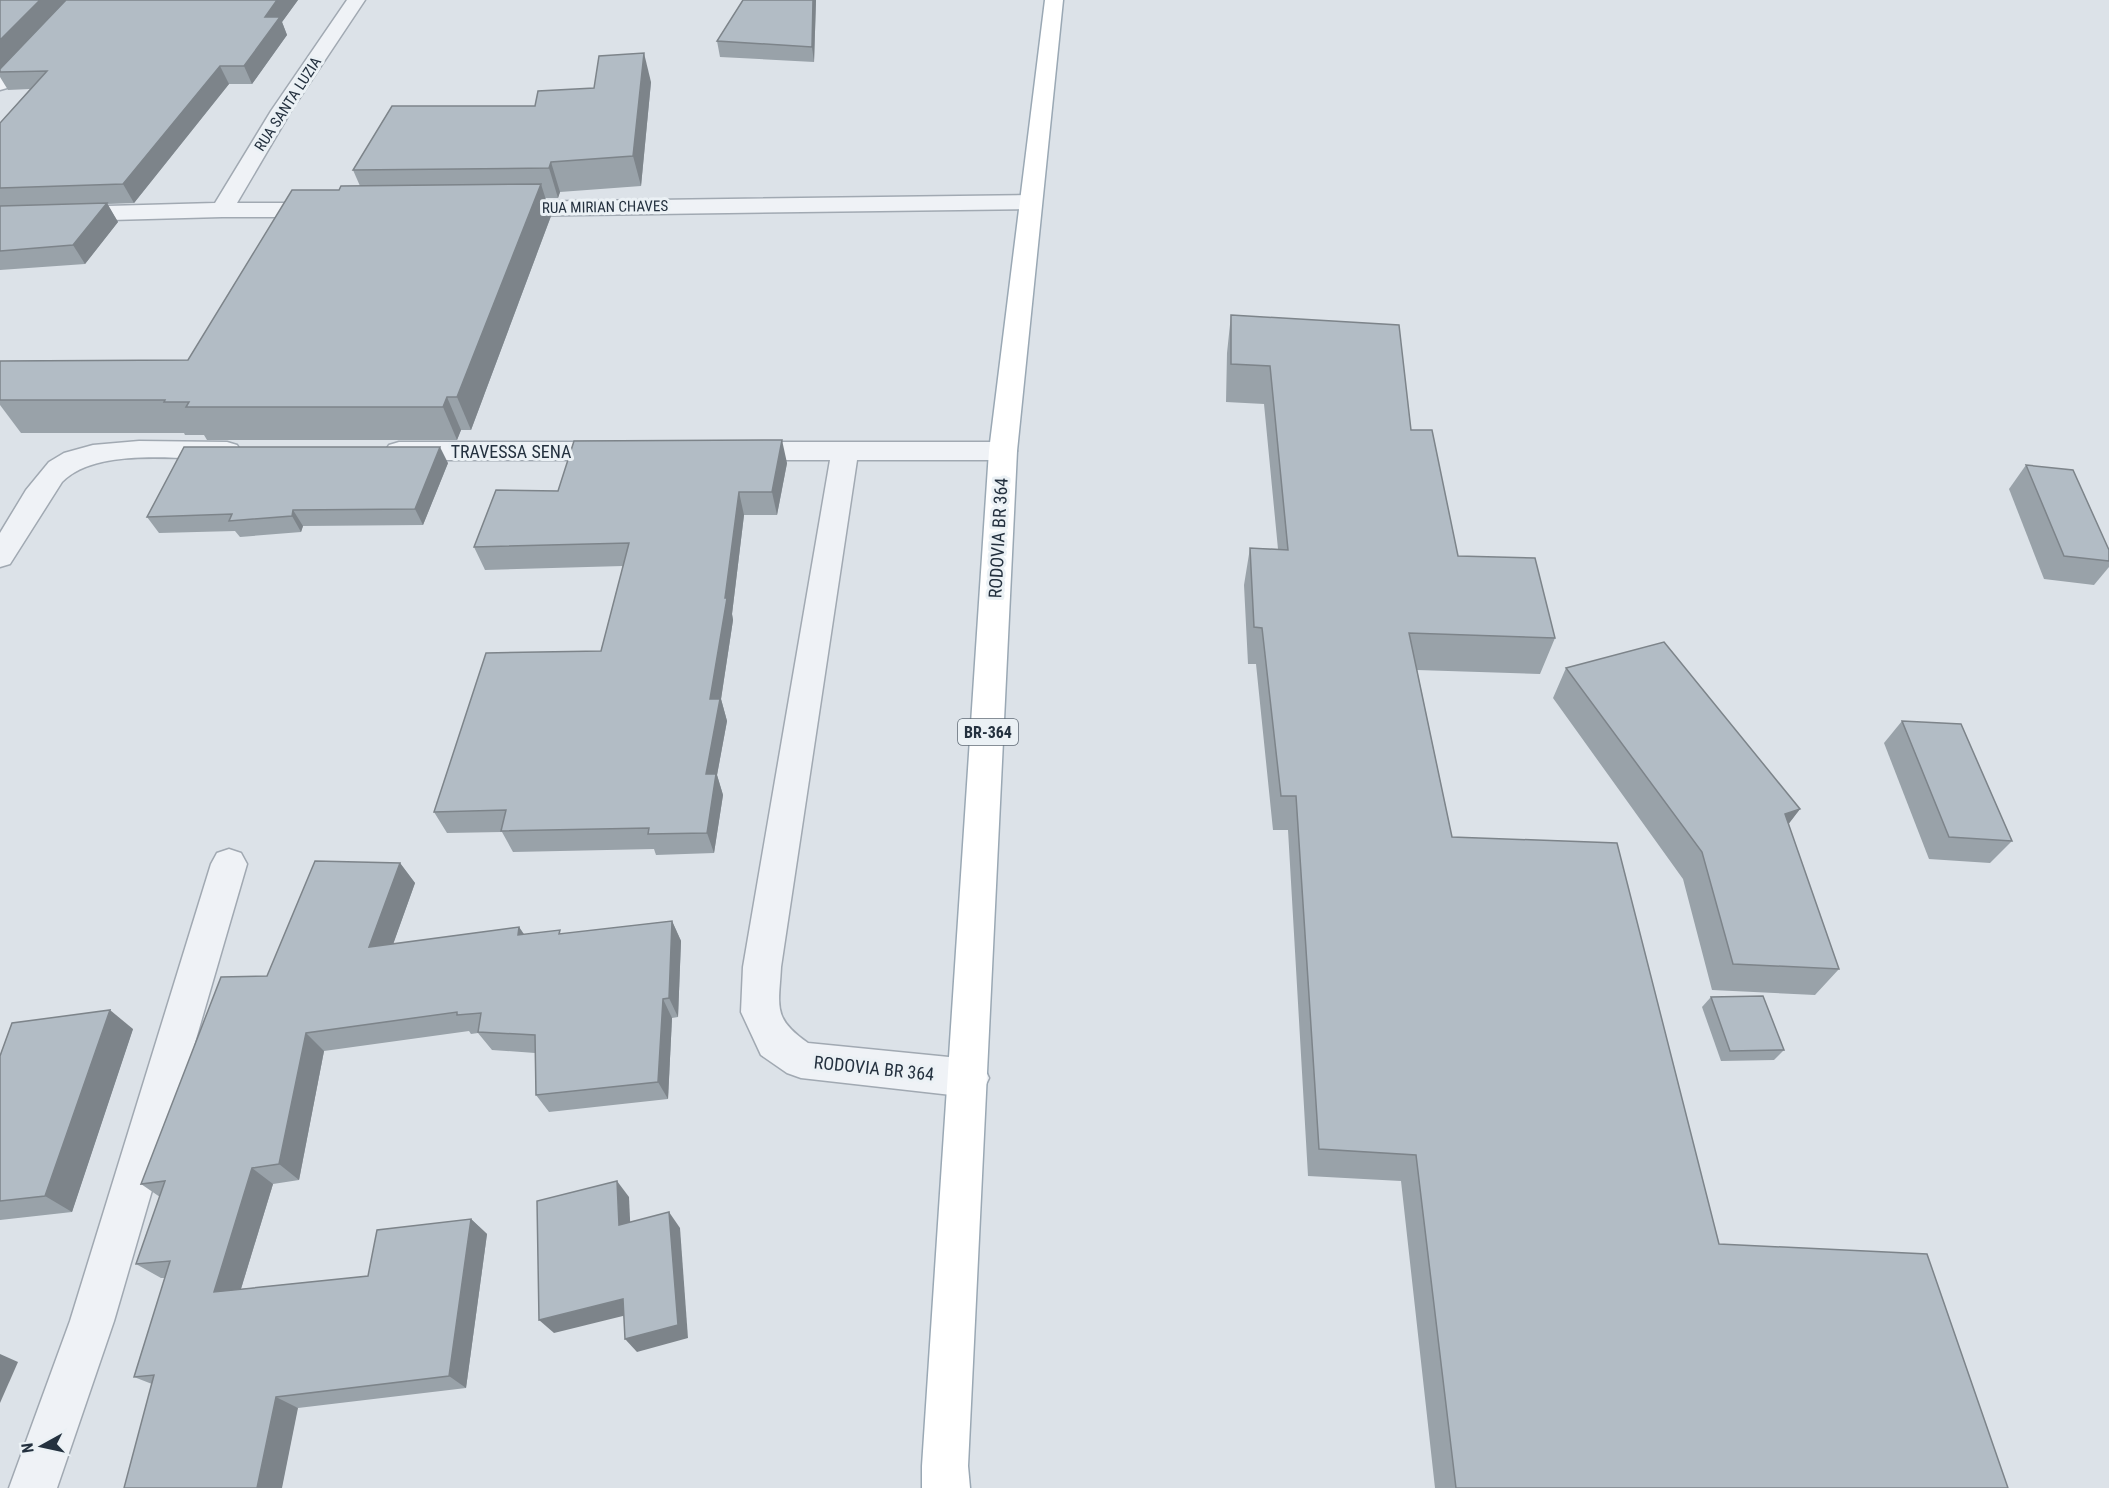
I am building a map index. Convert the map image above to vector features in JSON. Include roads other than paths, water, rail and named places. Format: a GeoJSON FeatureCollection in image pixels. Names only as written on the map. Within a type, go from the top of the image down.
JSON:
{"type":"FeatureCollection","features":[{"type":"Feature","properties":{"kind":"main road","name":"RODOVIA BR 364"},"geometry":{"type":"LineString","coordinates":[[943,1481],[969,1077],[1003,451],[1053,0]]}},
{"type":"Feature","properties":{"kind":"street"},"geometry":{"type":"LineString","coordinates":[[0,84],[80,0]]}},
{"type":"Feature","properties":{"kind":"street","name":"RUA SANTA LUZIA"},"geometry":{"type":"LineString","coordinates":[[222,210],[281,111],[356,0]]}},
{"type":"Feature","properties":{"kind":"street","name":"RUA MIRIAN CHAVES"},"geometry":{"type":"LineString","coordinates":[[480,209],[1029,202]]}},
{"type":"Feature","properties":{"kind":"street"},"geometry":{"type":"LineString","coordinates":[[0,216],[222,210],[351,210]]}},
{"type":"Feature","properties":{"kind":"street"},"geometry":{"type":"LineString","coordinates":[[0,557],[41,491],[59,468],[86,455],[118,451],[250,451]]}},
{"type":"Feature","properties":{"kind":"street","name":"TRAVESSA SENA"},"geometry":{"type":"LineString","coordinates":[[369,451],[643,451]]}},
{"type":"Feature","properties":{"kind":"street"},"geometry":{"type":"LineString","coordinates":[[715,451],[1003,451]]}},
{"type":"Feature","properties":{"kind":"street","name":"RODOVIA BR 364"},"geometry":{"type":"LineString","coordinates":[[845,451],[762,967],[760,1012],[775,1042],[801,1060],[969,1077]]}},
{"type":"Feature","properties":{"kind":"street"},"geometry":{"type":"LineString","coordinates":[[33,1488],[92,1321],[230,864]]}}]}
